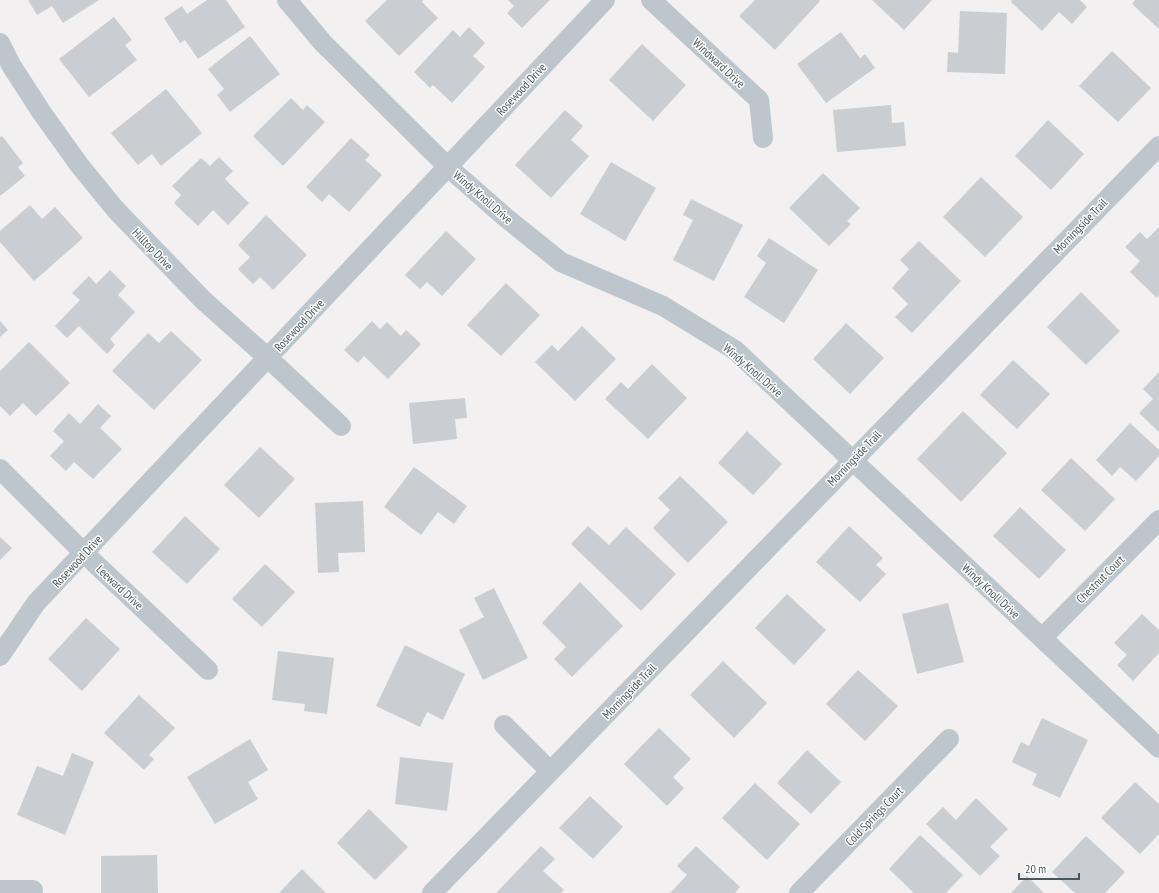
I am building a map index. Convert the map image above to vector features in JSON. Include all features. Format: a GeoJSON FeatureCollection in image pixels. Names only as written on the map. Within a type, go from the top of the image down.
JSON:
{"type":"FeatureCollection","features":[{"type":"Feature","properties":{"kind":"street","name":"Windy Knoll Drive"},"geometry":{"type":"LineString","coordinates":[[287,0],[323,43],[448,167],[505,217],[561,262],[663,306],[735,350],[851,461],[1159,748]]}},
{"type":"Feature","properties":{"kind":"street","name":"Rosewood Drive"},"geometry":{"type":"LineString","coordinates":[[0,656],[36,603],[605,0]]}},
{"type":"Feature","properties":{"kind":"street","name":"Windward Drive"},"geometry":{"type":"LineString","coordinates":[[651,0],[759,100],[763,138]]}},
{"type":"Feature","properties":{"kind":"street","name":"Hilltop Drive"},"geometry":{"type":"LineString","coordinates":[[0,43],[11,64],[42,113],[80,166],[116,210],[203,300],[268,358],[340,426]]}},
{"type":"Feature","properties":{"kind":"street","name":"Morningside Trail"},"geometry":{"type":"LineString","coordinates":[[432,893],[1159,146]]}},
{"type":"Feature","properties":{"kind":"street","name":"Leeward Drive"},"geometry":{"type":"LineString","coordinates":[[0,469],[84,553],[208,670]]}},
{"type":"Feature","properties":{"kind":"street","name":"Chestnut Court"},"geometry":{"type":"LineString","coordinates":[[1042,638],[1159,520]]}},
{"type":"Feature","properties":{"kind":"street"},"geometry":{"type":"LineString","coordinates":[[504,725],[550,772]]}},
{"type":"Feature","properties":{"kind":"street","name":"Cold Springs Court"},"geometry":{"type":"LineString","coordinates":[[799,893],[949,739]]}},
{"type":"Feature","properties":{"kind":"street"},"geometry":{"type":"LineString","coordinates":[[0,890],[33,890]]}},
{"type":"Feature","properties":{"kind":"building"},"geometry":{"type":"Polygon","coordinates":[[[28,0],[99,0],[63,23],[52,6],[37,15],[28,0]]]}},
{"type":"Feature","properties":{"kind":"building"},"geometry":{"type":"Polygon","coordinates":[[[207,0],[226,0],[245,27],[198,59],[185,40],[180,43],[164,18],[182,6],[187,14],[207,0]]]}},
{"type":"Feature","properties":{"kind":"building"},"geometry":{"type":"Polygon","coordinates":[[[387,0],[423,0],[422,2],[438,18],[399,56],[365,21],[387,0]]]}},
{"type":"Feature","properties":{"kind":"building"},"geometry":{"type":"Polygon","coordinates":[[[508,0],[550,0],[522,28],[507,13],[514,6],[508,0]]]}},
{"type":"Feature","properties":{"kind":"building"},"geometry":{"type":"Polygon","coordinates":[[[755,0],[820,1],[775,50],[739,16],[755,0]]]}},
{"type":"Feature","properties":{"kind":"building"},"geometry":{"type":"Polygon","coordinates":[[[872,0],[932,0],[904,30],[872,0]]]}},
{"type":"Feature","properties":{"kind":"building"},"geometry":{"type":"Polygon","coordinates":[[[1012,0],[1080,0],[1087,7],[1072,24],[1059,12],[1042,31],[1011,2],[1012,0]]]}},
{"type":"Feature","properties":{"kind":"building"},"geometry":{"type":"Polygon","coordinates":[[[1135,0],[1159,0],[1159,29],[1132,4],[1135,0]]]}},
{"type":"Feature","properties":{"kind":"building"},"geometry":{"type":"Polygon","coordinates":[[[960,11],[1007,13],[1005,74],[947,72],[948,52],[958,53],[960,11]]]}},
{"type":"Feature","properties":{"kind":"building"},"geometry":{"type":"Polygon","coordinates":[[[114,17],[132,40],[125,45],[137,60],[89,97],[59,59],[114,17]]]}},
{"type":"Feature","properties":{"kind":"building"},"geometry":{"type":"Polygon","coordinates":[[[469,27],[485,43],[473,56],[485,67],[452,103],[433,85],[430,88],[414,72],[453,30],[460,37],[469,27]]]}},
{"type":"Feature","properties":{"kind":"building"},"geometry":{"type":"Polygon","coordinates":[[[841,32],[860,58],[865,54],[875,68],[826,103],[797,64],[841,32]]]}},
{"type":"Feature","properties":{"kind":"building"},"geometry":{"type":"Polygon","coordinates":[[[250,36],[280,74],[230,112],[217,95],[224,89],[208,69],[250,36]]]}},
{"type":"Feature","properties":{"kind":"building"},"geometry":{"type":"Polygon","coordinates":[[[642,44],[686,85],[653,121],[609,80],[642,44]]]}},
{"type":"Feature","properties":{"kind":"building"},"geometry":{"type":"Polygon","coordinates":[[[1112,51],[1151,88],[1118,122],[1079,86],[1112,51]]]}},
{"type":"Feature","properties":{"kind":"building"},"geometry":{"type":"Polygon","coordinates":[[[166,89],[202,133],[161,166],[152,154],[138,165],[111,133],[166,89]]]}},
{"type":"Feature","properties":{"kind":"building"},"geometry":{"type":"Polygon","coordinates":[[[291,98],[303,110],[307,105],[325,122],[283,166],[253,136],[291,98]]]}},
{"type":"Feature","properties":{"kind":"building"},"geometry":{"type":"Polygon","coordinates":[[[891,105],[892,123],[904,122],[906,146],[837,152],[833,110],[891,105]]]}},
{"type":"Feature","properties":{"kind":"building"},"geometry":{"type":"Polygon","coordinates":[[[565,110],[583,126],[571,140],[589,156],[551,198],[515,165],[565,110]]]}},
{"type":"Feature","properties":{"kind":"building"},"geometry":{"type":"Polygon","coordinates":[[[1048,120],[1084,154],[1051,190],[1015,156],[1048,120]]]}},
{"type":"Feature","properties":{"kind":"building"},"geometry":{"type":"Polygon","coordinates":[[[2,136],[23,163],[18,167],[25,176],[0,196],[0,137],[2,136]]]}},
{"type":"Feature","properties":{"kind":"building"},"geometry":{"type":"Polygon","coordinates":[[[351,138],[370,155],[365,160],[382,175],[349,212],[329,194],[322,202],[306,187],[351,138]]]}},
{"type":"Feature","properties":{"kind":"building"},"geometry":{"type":"Polygon","coordinates":[[[219,157],[233,171],[225,179],[249,203],[228,225],[213,210],[198,226],[174,203],[181,195],[172,186],[201,158],[210,166],[219,157]]]}},
{"type":"Feature","properties":{"kind":"building"},"geometry":{"type":"Polygon","coordinates":[[[611,162],[656,188],[625,241],[580,214],[611,162]]]}},
{"type":"Feature","properties":{"kind":"building"},"geometry":{"type":"Polygon","coordinates":[[[823,173],[860,208],[847,221],[851,224],[829,246],[789,208],[823,173]]]}},
{"type":"Feature","properties":{"kind":"building"},"geometry":{"type":"Polygon","coordinates":[[[981,177],[1023,217],[985,257],[943,217],[981,177]]]}},
{"type":"Feature","properties":{"kind":"building"},"geometry":{"type":"Polygon","coordinates":[[[691,199],[743,225],[714,281],[673,260],[693,220],[683,215],[691,199]]]}},
{"type":"Feature","properties":{"kind":"building"},"geometry":{"type":"Polygon","coordinates":[[[30,205],[42,219],[55,207],[83,238],[34,281],[0,242],[0,231],[30,205]]]}},
{"type":"Feature","properties":{"kind":"building"},"geometry":{"type":"Polygon","coordinates":[[[266,215],[307,255],[273,290],[260,277],[253,284],[238,269],[250,257],[238,245],[266,215]]]}},
{"type":"Feature","properties":{"kind":"building"},"geometry":{"type":"Polygon","coordinates":[[[1159,227],[1159,295],[1157,298],[1130,272],[1140,261],[1125,247],[1140,232],[1147,239],[1159,227]]]}},
{"type":"Feature","properties":{"kind":"building"},"geometry":{"type":"Polygon","coordinates":[[[446,231],[476,259],[442,296],[427,282],[420,289],[405,275],[446,231]]]}},
{"type":"Feature","properties":{"kind":"building"},"geometry":{"type":"Polygon","coordinates":[[[769,238],[818,270],[784,323],[744,297],[766,263],[757,256],[769,238]]]}},
{"type":"Feature","properties":{"kind":"building"},"geometry":{"type":"Polygon","coordinates":[[[919,241],[961,281],[912,333],[895,317],[908,304],[892,288],[909,269],[900,260],[919,241]]]}},
{"type":"Feature","properties":{"kind":"building"},"geometry":{"type":"Polygon","coordinates":[[[110,270],[126,286],[118,295],[135,312],[110,339],[115,345],[107,354],[79,326],[67,338],[55,326],[80,300],[72,293],[89,276],[96,284],[110,270]]]}},
{"type":"Feature","properties":{"kind":"building"},"geometry":{"type":"Polygon","coordinates":[[[506,283],[540,315],[501,356],[467,325],[506,283]]]}},
{"type":"Feature","properties":{"kind":"building"},"geometry":{"type":"Polygon","coordinates":[[[1081,292],[1120,331],[1086,365],[1047,327],[1081,292]]]}},
{"type":"Feature","properties":{"kind":"building"},"geometry":{"type":"Polygon","coordinates":[[[0,321],[8,330],[0,337],[0,321]]]}},
{"type":"Feature","properties":{"kind":"building"},"geometry":{"type":"Polygon","coordinates":[[[372,321],[380,329],[387,322],[401,336],[406,330],[421,344],[388,379],[364,356],[358,363],[344,350],[372,321]]]}},
{"type":"Feature","properties":{"kind":"building"},"geometry":{"type":"Polygon","coordinates":[[[846,323],[884,358],[850,394],[813,359],[846,323]]]}},
{"type":"Feature","properties":{"kind":"building"},"geometry":{"type":"Polygon","coordinates":[[[582,326],[616,359],[575,401],[535,362],[552,345],[558,351],[582,326]]]}},
{"type":"Feature","properties":{"kind":"building"},"geometry":{"type":"Polygon","coordinates":[[[171,331],[202,360],[154,410],[112,371],[148,333],[159,343],[171,331]]]}},
{"type":"Feature","properties":{"kind":"building"},"geometry":{"type":"Polygon","coordinates":[[[29,342],[70,383],[36,416],[23,403],[10,416],[0,406],[0,371],[29,342]]]}},
{"type":"Feature","properties":{"kind":"building"},"geometry":{"type":"Polygon","coordinates":[[[1013,360],[1050,394],[1017,429],[980,395],[1013,360]]]}},
{"type":"Feature","properties":{"kind":"building"},"geometry":{"type":"Polygon","coordinates":[[[652,364],[687,398],[648,439],[605,399],[621,382],[628,389],[652,364]]]}},
{"type":"Feature","properties":{"kind":"building"},"geometry":{"type":"Polygon","coordinates":[[[1159,372],[1159,432],[1139,413],[1153,399],[1143,389],[1159,372]]]}},
{"type":"Feature","properties":{"kind":"building"},"geometry":{"type":"Polygon","coordinates":[[[465,398],[467,418],[455,419],[457,439],[413,444],[409,403],[465,398]]]}},
{"type":"Feature","properties":{"kind":"building"},"geometry":{"type":"Polygon","coordinates":[[[98,404],[111,416],[100,428],[122,449],[93,479],[74,462],[66,471],[50,456],[64,441],[53,431],[69,413],[80,424],[98,404]]]}},
{"type":"Feature","properties":{"kind":"building"},"geometry":{"type":"Polygon","coordinates":[[[963,411],[1007,453],[961,502],[917,459],[963,411]]]}},
{"type":"Feature","properties":{"kind":"building"},"geometry":{"type":"Polygon","coordinates":[[[1130,423],[1159,450],[1159,456],[1136,481],[1120,467],[1112,476],[1096,460],[1130,423]]]}},
{"type":"Feature","properties":{"kind":"building"},"geometry":{"type":"Polygon","coordinates":[[[747,431],[782,464],[753,495],[718,463],[747,431]]]}},
{"type":"Feature","properties":{"kind":"building"},"geometry":{"type":"Polygon","coordinates":[[[260,447],[295,479],[259,518],[224,485],[260,447]]]}},
{"type":"Feature","properties":{"kind":"building"},"geometry":{"type":"Polygon","coordinates":[[[1071,458],[1115,499],[1085,531],[1041,490],[1071,458]]]}},
{"type":"Feature","properties":{"kind":"building"},"geometry":{"type":"Polygon","coordinates":[[[414,467],[467,506],[454,524],[438,512],[421,535],[384,507],[414,467]]]}},
{"type":"Feature","properties":{"kind":"building"},"geometry":{"type":"Polygon","coordinates":[[[680,476],[728,522],[688,563],[653,528],[670,510],[658,498],[680,476]]]}},
{"type":"Feature","properties":{"kind":"building"},"geometry":{"type":"Polygon","coordinates":[[[363,501],[365,552],[338,553],[339,572],[318,573],[315,503],[363,501]]]}},
{"type":"Feature","properties":{"kind":"building"},"geometry":{"type":"Polygon","coordinates":[[[1020,507],[1066,550],[1039,579],[993,536],[1020,507]]]}},
{"type":"Feature","properties":{"kind":"building"},"geometry":{"type":"Polygon","coordinates":[[[185,516],[220,549],[187,584],[152,552],[185,516]]]}},
{"type":"Feature","properties":{"kind":"building"},"geometry":{"type":"Polygon","coordinates":[[[588,526],[609,545],[626,527],[676,574],[641,611],[571,544],[588,526]]]}},
{"type":"Feature","properties":{"kind":"building"},"geometry":{"type":"Polygon","coordinates":[[[849,526],[883,558],[876,565],[886,574],[860,602],[816,562],[849,526]]]}},
{"type":"Feature","properties":{"kind":"building"},"geometry":{"type":"Polygon","coordinates":[[[0,537],[12,548],[0,560],[0,537]]]}},
{"type":"Feature","properties":{"kind":"building"},"geometry":{"type":"Polygon","coordinates":[[[265,564],[295,592],[262,627],[232,599],[265,564]]]}},
{"type":"Feature","properties":{"kind":"building"},"geometry":{"type":"Polygon","coordinates":[[[580,582],[623,626],[572,677],[554,659],[566,647],[542,623],[580,582]]]}},
{"type":"Feature","properties":{"kind":"building"},"geometry":{"type":"Polygon","coordinates":[[[494,588],[528,658],[483,680],[459,630],[484,617],[474,598],[494,588]]]}},
{"type":"Feature","properties":{"kind":"building"},"geometry":{"type":"Polygon","coordinates":[[[787,594],[826,630],[794,665],[755,628],[787,594]]]}},
{"type":"Feature","properties":{"kind":"building"},"geometry":{"type":"Polygon","coordinates":[[[948,603],[964,662],[917,674],[902,614],[948,603]]]}},
{"type":"Feature","properties":{"kind":"building"},"geometry":{"type":"Polygon","coordinates":[[[1142,614],[1159,630],[1159,653],[1133,681],[1117,665],[1127,655],[1114,643],[1142,614]]]}},
{"type":"Feature","properties":{"kind":"building"},"geometry":{"type":"Polygon","coordinates":[[[86,618],[120,649],[82,691],[48,659],[86,618]]]}},
{"type":"Feature","properties":{"kind":"building"},"geometry":{"type":"Polygon","coordinates":[[[405,645],[465,674],[443,720],[427,712],[420,727],[376,706],[405,645]]]}},
{"type":"Feature","properties":{"kind":"building"},"geometry":{"type":"Polygon","coordinates":[[[278,651],[334,658],[327,714],[304,711],[305,704],[272,700],[278,651]]]}},
{"type":"Feature","properties":{"kind":"building"},"geometry":{"type":"Polygon","coordinates":[[[723,661],[767,703],[734,738],[690,695],[723,661]]]}},
{"type":"Feature","properties":{"kind":"building"},"geometry":{"type":"Polygon","coordinates":[[[858,670],[898,706],[865,741],[826,704],[858,670]]]}},
{"type":"Feature","properties":{"kind":"building"},"geometry":{"type":"Polygon","coordinates":[[[139,695],[175,728],[149,755],[154,759],[144,770],[104,733],[139,695]]]}},
{"type":"Feature","properties":{"kind":"building"},"geometry":{"type":"Polygon","coordinates":[[[1042,718],[1088,740],[1060,798],[1032,785],[1037,774],[1012,762],[1021,742],[1029,746],[1042,718]]]}},
{"type":"Feature","properties":{"kind":"building"},"geometry":{"type":"Polygon","coordinates":[[[659,728],[691,759],[673,777],[684,788],[667,806],[624,764],[659,728]]]}},
{"type":"Feature","properties":{"kind":"building"},"geometry":{"type":"Polygon","coordinates":[[[250,739],[268,770],[248,782],[258,799],[215,824],[187,777],[250,739]]]}},
{"type":"Feature","properties":{"kind":"building"},"geometry":{"type":"Polygon","coordinates":[[[807,750],[841,782],[811,814],[777,783],[807,750]]]}},
{"type":"Feature","properties":{"kind":"building"},"geometry":{"type":"Polygon","coordinates":[[[72,753],[94,762],[65,835],[17,815],[37,766],[63,776],[72,753]]]}},
{"type":"Feature","properties":{"kind":"building"},"geometry":{"type":"Polygon","coordinates":[[[400,757],[453,763],[447,811],[395,804],[400,757]]]}},
{"type":"Feature","properties":{"kind":"building"},"geometry":{"type":"Polygon","coordinates":[[[1135,782],[1159,804],[1159,834],[1140,854],[1101,818],[1135,782]]]}},
{"type":"Feature","properties":{"kind":"building"},"geometry":{"type":"Polygon","coordinates":[[[755,783],[800,824],[767,860],[722,818],[755,783]]]}},
{"type":"Feature","properties":{"kind":"building"},"geometry":{"type":"Polygon","coordinates":[[[590,796],[623,827],[593,859],[559,828],[590,796]]]}},
{"type":"Feature","properties":{"kind":"building"},"geometry":{"type":"Polygon","coordinates":[[[976,798],[1008,829],[990,847],[1000,856],[980,876],[926,824],[943,807],[956,820],[976,798]]]}},
{"type":"Feature","properties":{"kind":"building"},"geometry":{"type":"Polygon","coordinates":[[[369,809],[408,847],[375,880],[337,843],[369,809]]]}},
{"type":"Feature","properties":{"kind":"building"},"geometry":{"type":"Polygon","coordinates":[[[920,835],[963,875],[946,893],[914,893],[889,869],[920,835]]]}},
{"type":"Feature","properties":{"kind":"building"},"geometry":{"type":"Polygon","coordinates":[[[1086,836],[1125,872],[1105,893],[1075,893],[1052,872],[1086,836]]]}},
{"type":"Feature","properties":{"kind":"building"},"geometry":{"type":"Polygon","coordinates":[[[541,846],[555,859],[543,871],[564,890],[561,893],[496,893],[541,846]]]}},
{"type":"Feature","properties":{"kind":"building"},"geometry":{"type":"Polygon","coordinates":[[[696,846],[740,887],[735,893],[670,893],[687,875],[677,866],[696,846]]]}},
{"type":"Feature","properties":{"kind":"building"},"geometry":{"type":"Polygon","coordinates":[[[157,855],[158,893],[101,893],[101,856],[157,855]]]}},
{"type":"Feature","properties":{"kind":"building"},"geometry":{"type":"Polygon","coordinates":[[[302,869],[326,893],[279,893],[302,869]]]}},
{"type":"Feature","properties":{"kind":"building"},"geometry":{"type":"Polygon","coordinates":[[[1027,876],[1044,893],[1011,893],[1027,876]]]}}]}
